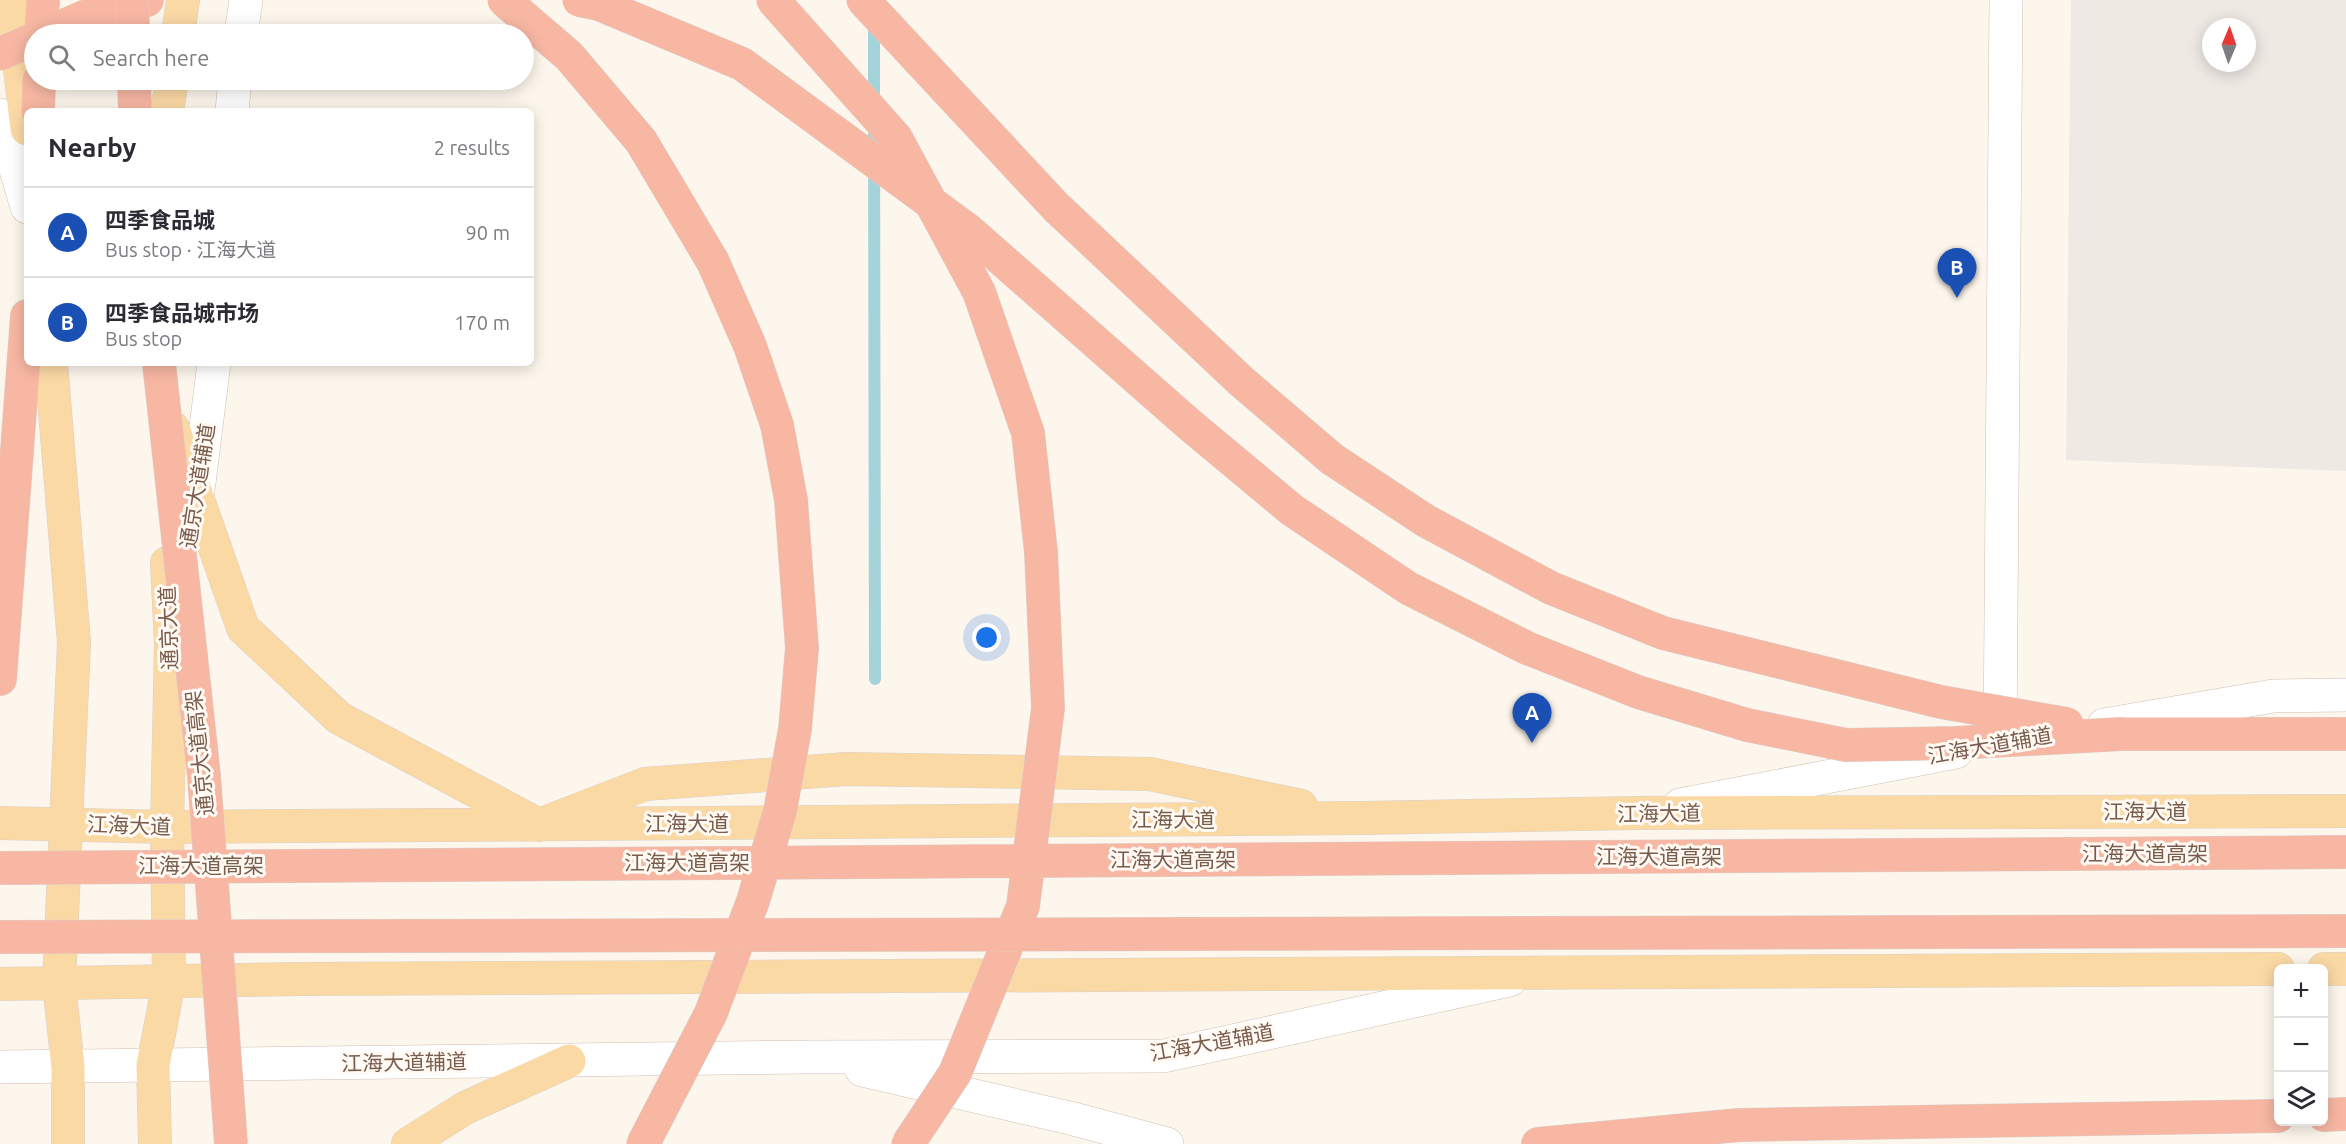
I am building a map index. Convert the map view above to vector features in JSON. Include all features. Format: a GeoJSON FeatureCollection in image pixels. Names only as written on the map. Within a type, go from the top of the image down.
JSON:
{"type":"FeatureCollection","features":[{"type":"Feature","properties":{"kind":"highway"},"geometry":{"type":"LineString","coordinates":[[43,0],[43,24]]}},
{"type":"Feature","properties":{"kind":"highway"},"geometry":{"type":"LineString","coordinates":[[132,0],[133,24]]}},
{"type":"Feature","properties":{"kind":"highway"},"geometry":{"type":"LineString","coordinates":[[67,24],[84,17],[147,0]]}},
{"type":"Feature","properties":{"kind":"highway"},"geometry":{"type":"LineString","coordinates":[[504,0],[532,24]]}},
{"type":"Feature","properties":{"kind":"highway"},"geometry":{"type":"LineString","coordinates":[[579,0],[599,4],[742,64],[968,230],[1190,425],[1292,510],[1408,588],[1527,648],[1638,692],[1736,722],[1846,745],[1956,743],[2122,734],[2346,734]]}},
{"type":"Feature","properties":{"kind":"highway"},"geometry":{"type":"LineString","coordinates":[[773,0],[896,138],[979,292],[1028,433],[1041,552],[1048,708],[1023,906],[955,1073],[908,1144]]}},
{"type":"Feature","properties":{"kind":"highway"},"geometry":{"type":"LineString","coordinates":[[863,0],[1056,207],[1241,381],[1332,459],[1426,520],[1551,588],[1663,633],[1941,702],[2122,734]]}},
{"type":"Feature","properties":{"kind":"highway"},"geometry":{"type":"LineString","coordinates":[[534,26],[569,56],[641,141],[713,262],[750,346],[777,425],[791,500],[802,648],[795,729],[780,810],[753,901],[711,1013],[643,1144]]}},
{"type":"Feature","properties":{"kind":"highway"},"geometry":{"type":"LineString","coordinates":[[0,54],[24,43]]}},
{"type":"Feature","properties":{"kind":"highway"},"geometry":{"type":"LineString","coordinates":[[38,108],[39,90]]}},
{"type":"Feature","properties":{"kind":"highway"},"geometry":{"type":"LineString","coordinates":[[134,90],[135,108]]}},
{"type":"Feature","properties":{"kind":"highway"},"geometry":{"type":"LineString","coordinates":[[0,679],[24,356]]}},
{"type":"Feature","properties":{"kind":"highway","name":"通京大道高架"},"geometry":{"type":"LineString","coordinates":[[158,369],[204,776],[231,1144]]}},
{"type":"Feature","properties":{"kind":"highway","name":"江海大道高架"},"geometry":{"type":"LineString","coordinates":[[0,868],[2346,852]]}},
{"type":"Feature","properties":{"kind":"highway"},"geometry":{"type":"LineString","coordinates":[[0,937],[2346,931]]}},
{"type":"Feature","properties":{"kind":"highway"},"geometry":{"type":"LineString","coordinates":[[2328,1115],[2346,1114]]}},
{"type":"Feature","properties":{"kind":"highway"},"geometry":{"type":"LineString","coordinates":[[1538,1144],[1739,1125],[2274,1116]]}},
{"type":"Feature","properties":{"kind":"main road"},"geometry":{"type":"LineString","coordinates":[[12,0],[25,108]]}},
{"type":"Feature","properties":{"kind":"main road"},"geometry":{"type":"LineString","coordinates":[[179,24],[183,0]]}},
{"type":"Feature","properties":{"kind":"main road"},"geometry":{"type":"LineString","coordinates":[[167,108],[170,90]]}},
{"type":"Feature","properties":{"kind":"main road"},"geometry":{"type":"LineString","coordinates":[[51,366],[74,642],[64,824],[59,984],[68,1067],[68,1144]]}},
{"type":"Feature","properties":{"kind":"main road"},"geometry":{"type":"LineString","coordinates":[[158,369],[198,500],[243,628],[339,718],[539,825],[645,784],[846,769],[1150,774],[1361,819]]}},
{"type":"Feature","properties":{"kind":"main road","name":"通京大道"},"geometry":{"type":"LineString","coordinates":[[155,1144],[153,1065],[169,982],[167,827],[171,644],[158,369]]}},
{"type":"Feature","properties":{"kind":"main road","name":"江海大道"},"geometry":{"type":"LineString","coordinates":[[0,823],[167,827],[1361,819],[1635,813],[2346,811]]}},
{"type":"Feature","properties":{"kind":"main road"},"geometry":{"type":"LineString","coordinates":[[0,984],[323,979],[2274,969]]}},
{"type":"Feature","properties":{"kind":"main road"},"geometry":{"type":"LineString","coordinates":[[2328,969],[2346,969]]}},
{"type":"Feature","properties":{"kind":"main road"},"geometry":{"type":"LineString","coordinates":[[408,1144],[465,1108],[569,1061]]}},
{"type":"Feature","properties":{"kind":"street"},"geometry":{"type":"LineString","coordinates":[[242,24],[246,0]]}},
{"type":"Feature","properties":{"kind":"street"},"geometry":{"type":"LineString","coordinates":[[2000,744],[2006,0]]}},
{"type":"Feature","properties":{"kind":"street"},"geometry":{"type":"LineString","coordinates":[[232,108],[234,90]]}},
{"type":"Feature","properties":{"kind":"street"},"geometry":{"type":"LineString","coordinates":[[0,116],[24,197]]}},
{"type":"Feature","properties":{"kind":"street","name":"通京大道辅道"},"geometry":{"type":"LineString","coordinates":[[171,644],[198,500],[214,366]]}},
{"type":"Feature","properties":{"kind":"street","name":"江海大道辅道"},"geometry":{"type":"LineString","coordinates":[[1635,813],[2000,744],[2273,696],[2346,695]]}},
{"type":"Feature","properties":{"kind":"street","name":"江海大道辅道"},"geometry":{"type":"LineString","coordinates":[[0,1067],[808,1057],[1164,1056],[1538,974]]}},
{"type":"Feature","properties":{"kind":"street","name":"江海大道辅道"},"geometry":{"type":"LineString","coordinates":[[808,1057],[1074,1119],[1167,1144]]}},
{"type":"Feature","properties":{"kind":"shaded area"},"geometry":{"type":"Polygon","coordinates":[[[2071,0],[2346,0],[2346,471],[2066,460],[2071,0]]]}},
{"type":"Feature","properties":{"kind":"waterway"},"geometry":{"type":"LineString","coordinates":[[874,20],[874,105]]}},
{"type":"Feature","properties":{"kind":"waterway"},"geometry":{"type":"LineString","coordinates":[[874,122],[875,679]]}},
{"type":"Feature","properties":{"kind":"place","name":"四季食品城市场"},"geometry":{"type":"Point","coordinates":[1957,298]}},
{"type":"Feature","properties":{"kind":"place","name":"四季食品城"},"geometry":{"type":"Point","coordinates":[1532,743]}}]}
